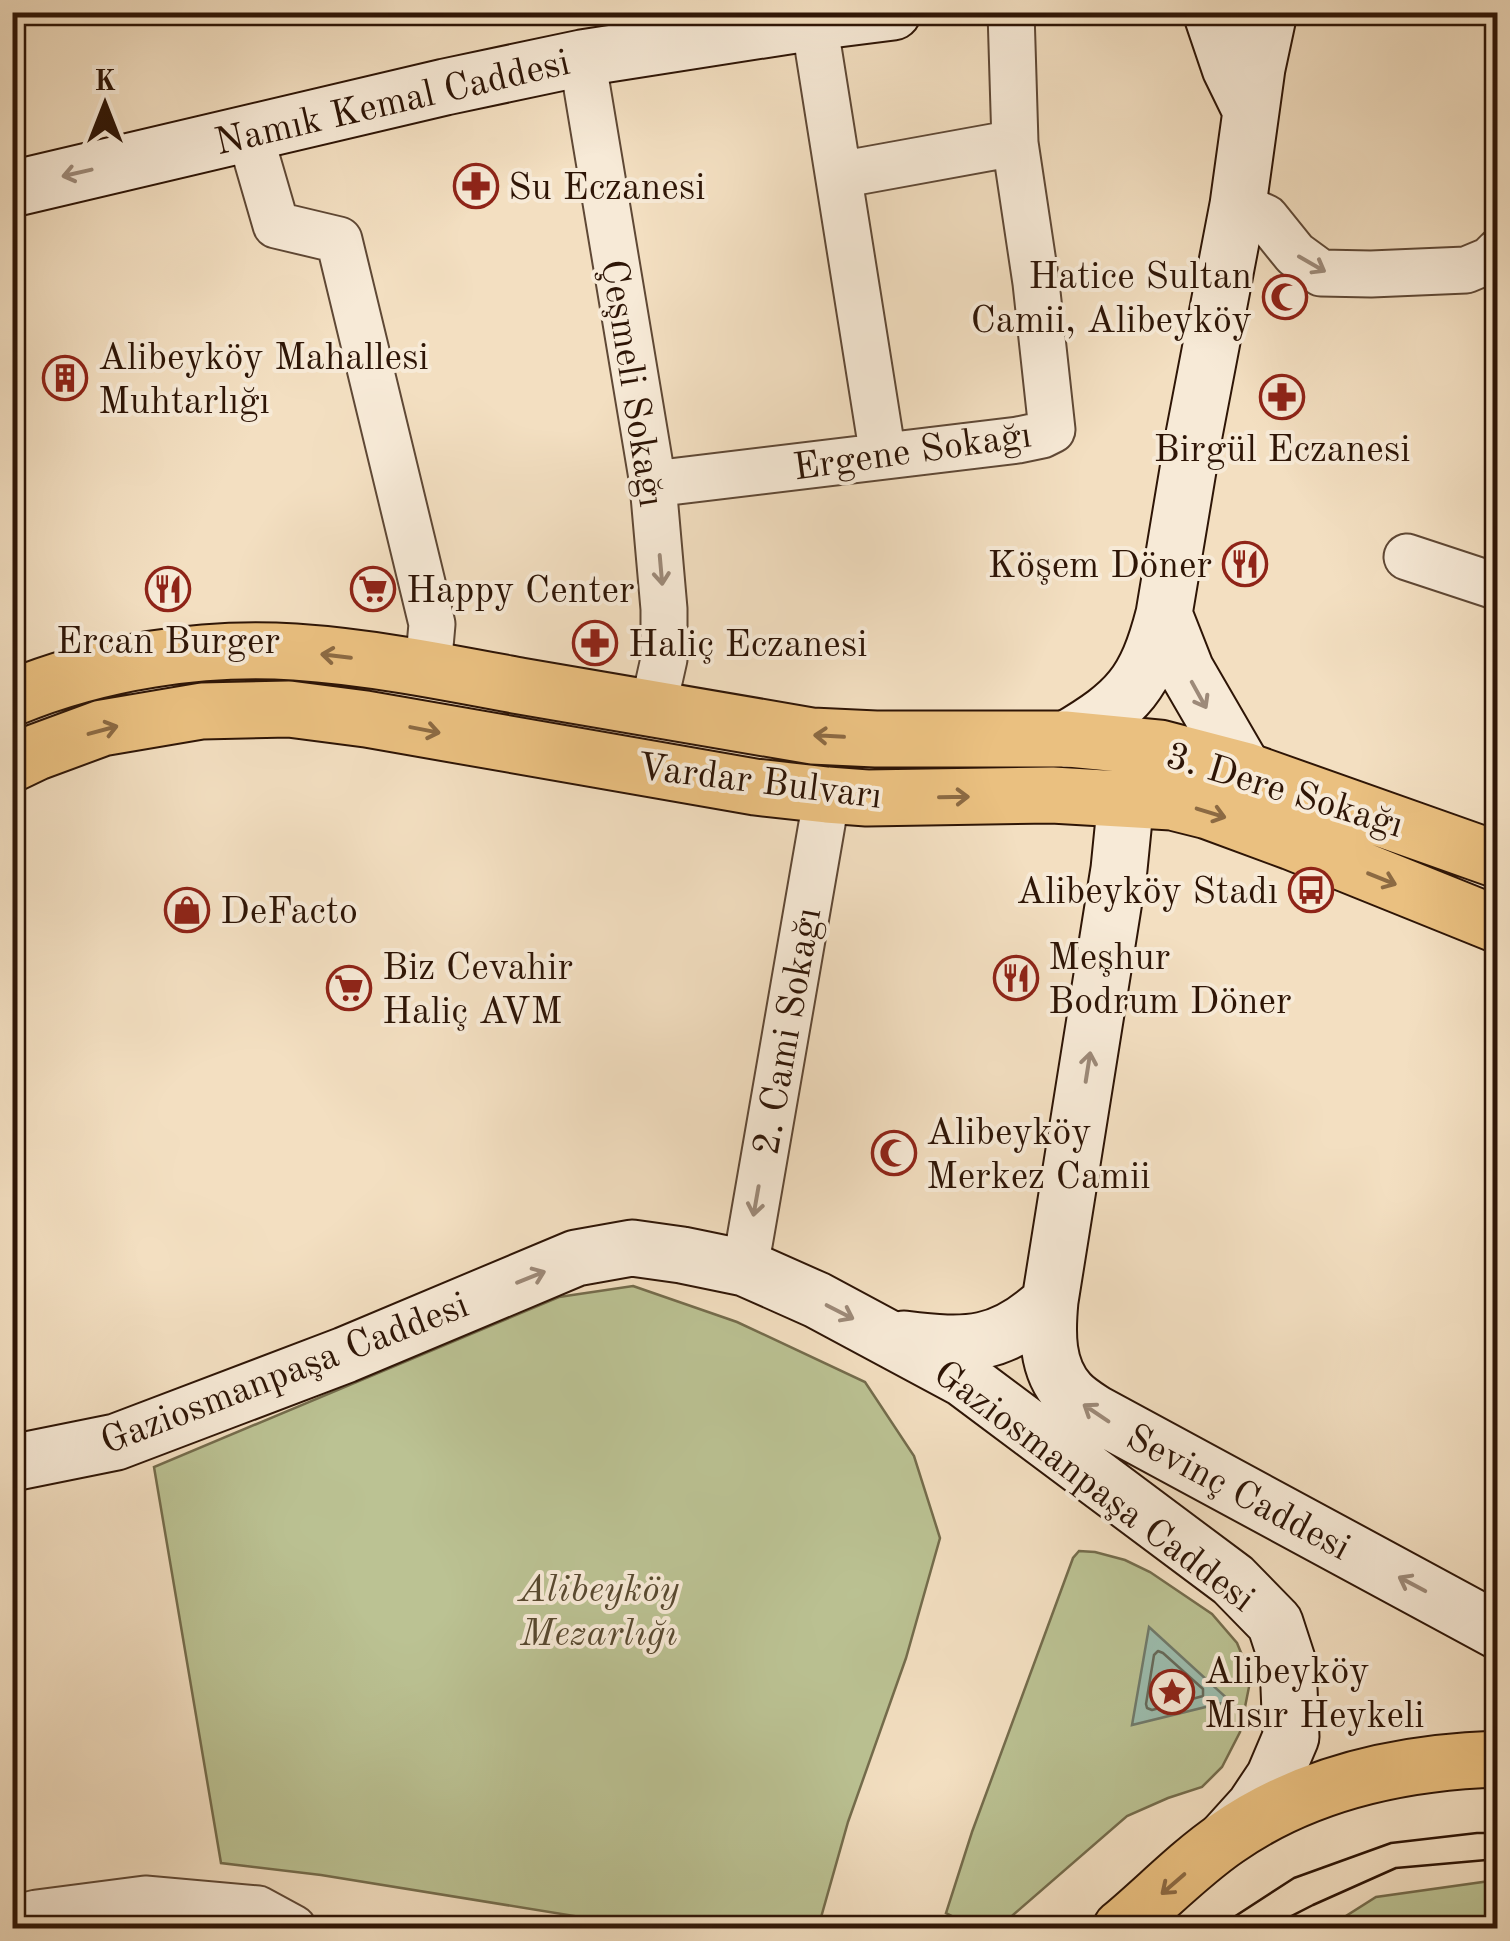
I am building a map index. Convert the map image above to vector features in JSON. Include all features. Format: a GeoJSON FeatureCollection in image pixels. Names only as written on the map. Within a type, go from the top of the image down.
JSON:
{"type":"FeatureCollection","features":[{"type":"Feature","properties":{"kind":"main road","name":"Namık Kemal Caddesi"},"geometry":{"type":"LineString","coordinates":[[12,189],[582,58],[659,28],[814,22],[893,12]]}},
{"type":"Feature","properties":{"kind":"main road"},"geometry":{"type":"LineString","coordinates":[[1211,12],[1230,68],[1250,109]]}},
{"type":"Feature","properties":{"kind":"main road"},"geometry":{"type":"LineString","coordinates":[[1067,739],[1096,722],[1130,693],[1157,642],[1238,205],[1250,109],[1269,12]]}},
{"type":"Feature","properties":{"kind":"main road"},"geometry":{"type":"LineString","coordinates":[[1164,614],[1186,670],[1257,793],[1292,842]]}},
{"type":"Feature","properties":{"kind":"main road","name":"Vardar Bulvarı"},"geometry":{"type":"LineString","coordinates":[[12,698],[120,666],[176,655],[295,652],[428,669],[812,736],[1067,739]]}},
{"type":"Feature","properties":{"kind":"main road","name":"Vardar Bulvarı"},"geometry":{"type":"LineString","coordinates":[[12,764],[102,728],[202,711],[289,709],[755,787],[827,795],[1052,796],[1172,802],[1292,842],[1498,925]]}},
{"type":"Feature","properties":{"kind":"main road","name":"3. Dere Sokağı"},"geometry":{"type":"LineString","coordinates":[[1067,739],[1160,748],[1244,770],[1498,860]]}},
{"type":"Feature","properties":{"kind":"main road"},"geometry":{"type":"LineString","coordinates":[[1006,740],[1054,784],[1126,799]]}},
{"type":"Feature","properties":{"kind":"main road","name":"Sevinç Caddesi"},"geometry":{"type":"LineString","coordinates":[[1126,799],[1116,887],[1050,1301],[1048,1345],[1056,1371],[1068,1393],[1094,1413],[1498,1631]]}},
{"type":"Feature","properties":{"kind":"main road","name":"Gaziosmanpaşa Caddesi"},"geometry":{"type":"LineString","coordinates":[[12,1463],[116,1442],[290,1377],[576,1258],[632,1248],[745,1268],[817,1300],[964,1379],[1233,1580],[1275,1622],[1288,1663],[1291,1737],[1274,1777],[1224,1840]]}},
{"type":"Feature","properties":{"kind":"main road"},"geometry":{"type":"LineString","coordinates":[[891,1338],[948,1345],[982,1341],[1028,1322],[1050,1301]]}},
{"type":"Feature","properties":{"kind":"main road"},"geometry":{"type":"LineString","coordinates":[[1121,1928],[1224,1840],[1270,1810],[1372,1773],[1453,1760],[1498,1759]]}},
{"type":"Feature","properties":{"kind":"main road"},"geometry":{"type":"LineString","coordinates":[[1347,1782],[1380,1794],[1498,1787]]}},
{"type":"Feature","properties":{"kind":"street","name":"Ergene Sokağı"},"geometry":{"type":"LineString","coordinates":[[652,484],[1018,440],[1052,430],[1036,282],[1014,143],[1011,12]]}},
{"type":"Feature","properties":{"kind":"street"},"geometry":{"type":"LineString","coordinates":[[814,22],[884,456]]}},
{"type":"Feature","properties":{"kind":"street","name":"Çeşmeli Sokağı"},"geometry":{"type":"LineString","coordinates":[[582,58],[652,484],[664,609],[664,659],[653,708]]}},
{"type":"Feature","properties":{"kind":"street"},"geometry":{"type":"LineString","coordinates":[[249,132],[276,225],[338,240],[432,624],[428,669]]}},
{"type":"Feature","properties":{"kind":"street"},"geometry":{"type":"LineString","coordinates":[[838,175],[1014,143]]}},
{"type":"Feature","properties":{"kind":"street"},"geometry":{"type":"LineString","coordinates":[[1238,205],[1266,218],[1295,254],[1320,273],[1441,273],[1466,270],[1490,260],[1498,252]]}},
{"type":"Feature","properties":{"kind":"street"},"geometry":{"type":"LineString","coordinates":[[1408,557],[1498,586]]}},
{"type":"Feature","properties":{"kind":"street","name":"2. Cami Sokağı"},"geometry":{"type":"LineString","coordinates":[[745,1268],[827,795]]}},
{"type":"Feature","properties":{"kind":"street"},"geometry":{"type":"LineString","coordinates":[[12,1919],[145,1899],[261,1922]]}},
{"type":"Feature","properties":{"kind":"green space","name":"Alibeyköy Mezarlığı"},"geometry":{"type":"Polygon","coordinates":[[[633,1286],[737,1322],[865,1382],[914,1456],[940,1538],[906,1658],[848,1822],[818,1928],[648,1928],[321,1875],[221,1863],[154,1467],[559,1297],[633,1286]]]}},
{"type":"Feature","properties":{"kind":"green space"},"geometry":{"type":"Polygon","coordinates":[[[1079,1551],[1125,1560],[1212,1614],[1237,1643],[1251,1677],[1240,1732],[1222,1767],[1202,1787],[1127,1816],[998,1928],[976,1928],[946,1913],[972,1832],[1073,1558],[1079,1551]]]}},
{"type":"Feature","properties":{"kind":"green space"},"geometry":{"type":"Polygon","coordinates":[[[1497,1880],[1497,1928],[1327,1928],[1376,1897],[1497,1880]]]}},
{"type":"Feature","properties":{"kind":"water"},"geometry":{"type":"Polygon","coordinates":[[[1149,1627],[1230,1701],[1132,1725],[1149,1627]]]}},
{"type":"Feature","properties":{"kind":"tram line"},"geometry":{"type":"LineString","coordinates":[[1217,1928],[1294,1878],[1391,1843],[1498,1833]]}},
{"type":"Feature","properties":{"kind":"tram line"},"geometry":{"type":"LineString","coordinates":[[1268,1928],[1396,1868],[1498,1859]]}},
{"type":"Feature","properties":{"kind":"place","name":"Su Eczanesi"},"geometry":{"type":"Point","coordinates":[476,186]}},
{"type":"Feature","properties":{"kind":"place","name":"Hatice Sultan Camii, Alibeyköy"},"geometry":{"type":"Point","coordinates":[1285,297]}},
{"type":"Feature","properties":{"kind":"place","name":"Alibeyköy Mahallesi Muhtarlığı"},"geometry":{"type":"Point","coordinates":[65,378]}},
{"type":"Feature","properties":{"kind":"place","name":"Birgül Eczanesi"},"geometry":{"type":"Point","coordinates":[1282,397]}},
{"type":"Feature","properties":{"kind":"place","name":"Köşem Döner"},"geometry":{"type":"Point","coordinates":[1245,564]}},
{"type":"Feature","properties":{"kind":"place","name":"Ercan Burger"},"geometry":{"type":"Point","coordinates":[168,589]}},
{"type":"Feature","properties":{"kind":"place","name":"Happy Center"},"geometry":{"type":"Point","coordinates":[373,589]}},
{"type":"Feature","properties":{"kind":"place","name":"Haliç Eczanesi"},"geometry":{"type":"Point","coordinates":[595,643]}},
{"type":"Feature","properties":{"kind":"place","name":"Alibeyköy Stadı"},"geometry":{"type":"Point","coordinates":[1311,890]}},
{"type":"Feature","properties":{"kind":"place","name":"DeFacto"},"geometry":{"type":"Point","coordinates":[187,910]}},
{"type":"Feature","properties":{"kind":"place","name":"Meşhur Bodrum Döner"},"geometry":{"type":"Point","coordinates":[1016,978]}},
{"type":"Feature","properties":{"kind":"place","name":"Biz Cevahir Haliç AVM"},"geometry":{"type":"Point","coordinates":[349,988]}},
{"type":"Feature","properties":{"kind":"place","name":"Alibeyköy Merkez Camii"},"geometry":{"type":"Point","coordinates":[894,1153]}},
{"type":"Feature","properties":{"kind":"place","name":"Alibeyköy Mısır Heykeli"},"geometry":{"type":"Point","coordinates":[1172,1692]}}]}
